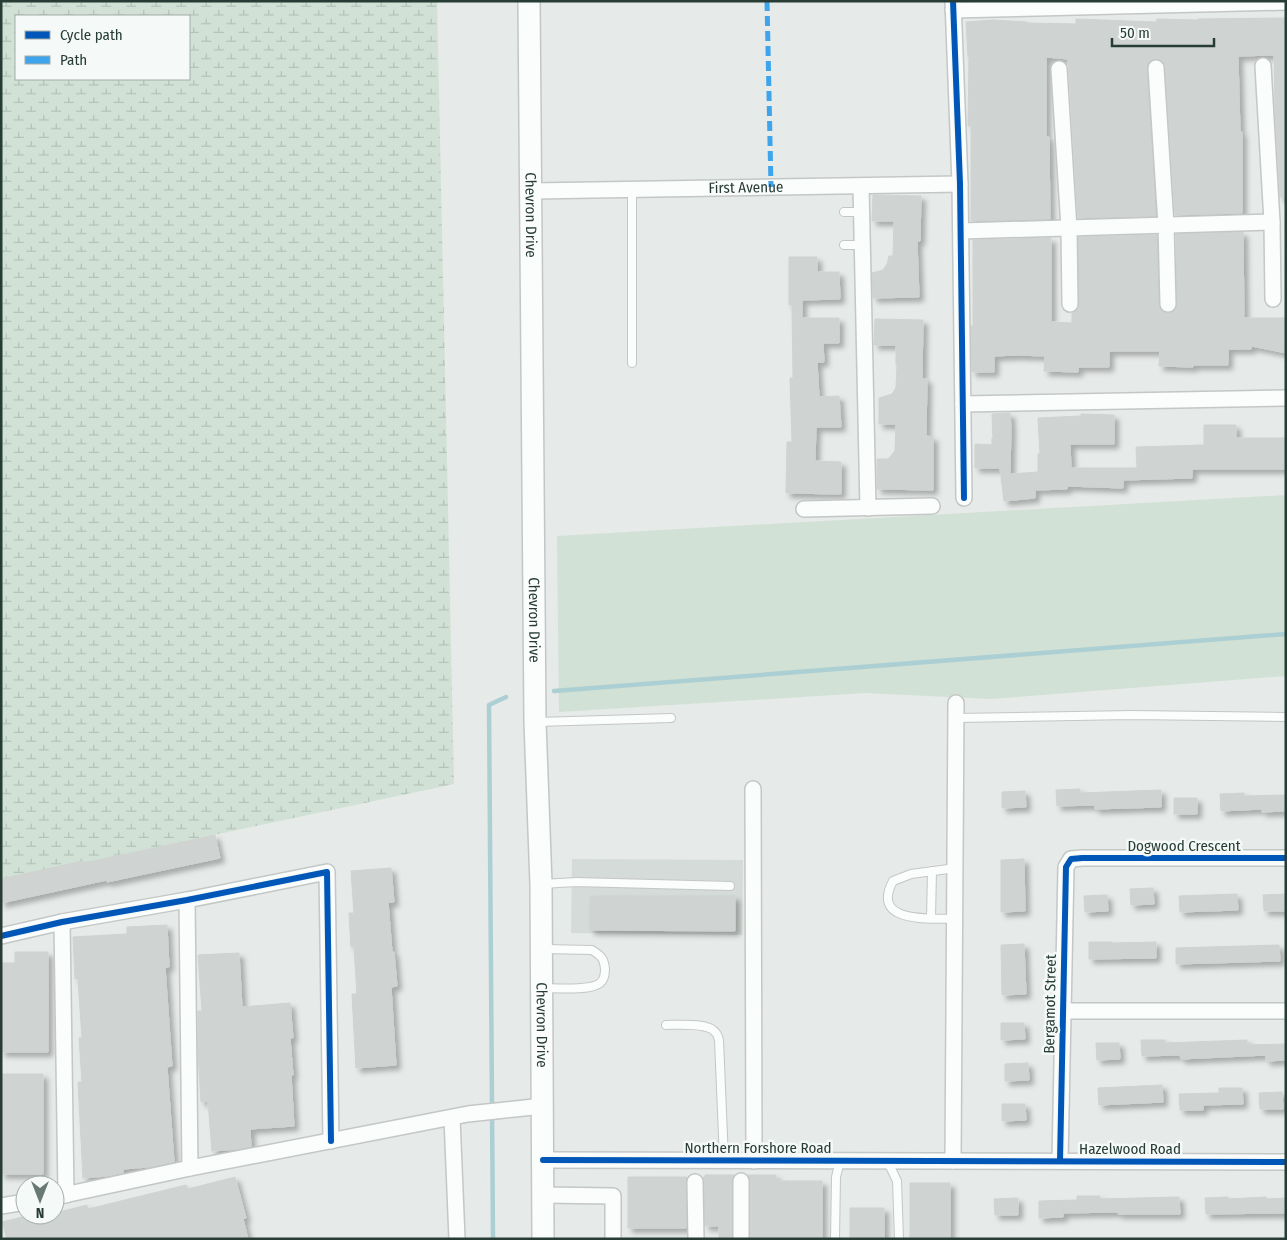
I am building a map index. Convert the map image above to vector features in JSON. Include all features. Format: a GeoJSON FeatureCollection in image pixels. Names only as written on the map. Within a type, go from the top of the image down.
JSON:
{"type":"FeatureCollection","features":[{"type":"Feature","properties":{"kind":"main road","name":"Chevron Drive"},"geometry":{"type":"LineString","coordinates":[[530,1],[535,722],[541,884],[543,1239]]}},
{"type":"Feature","properties":{"kind":"street"},"geometry":{"type":"LineString","coordinates":[[964,498],[960,184],[953,6],[1286,2]]}},
{"type":"Feature","properties":{"kind":"street"},"geometry":{"type":"LineString","coordinates":[[1263,66],[1272,222],[1273,299]]}},
{"type":"Feature","properties":{"kind":"street"},"geometry":{"type":"LineString","coordinates":[[1156,68],[1166,225],[1168,304]]}},
{"type":"Feature","properties":{"kind":"street"},"geometry":{"type":"LineString","coordinates":[[1059,69],[1069,228],[1070,304]]}},
{"type":"Feature","properties":{"kind":"street","name":"First Avenue"},"geometry":{"type":"LineString","coordinates":[[532,191],[960,184]]}},
{"type":"Feature","properties":{"kind":"street"},"geometry":{"type":"LineString","coordinates":[[861,186],[868,508]]}},
{"type":"Feature","properties":{"kind":"street"},"geometry":{"type":"LineString","coordinates":[[961,231],[1272,222]]}},
{"type":"Feature","properties":{"kind":"street"},"geometry":{"type":"LineString","coordinates":[[963,404],[1286,398]]}},
{"type":"Feature","properties":{"kind":"street"},"geometry":{"type":"LineString","coordinates":[[804,509],[932,506]]}},
{"type":"Feature","properties":{"kind":"street"},"geometry":{"type":"LineString","coordinates":[[953,1161],[956,710]]}},
{"type":"Feature","properties":{"kind":"street"},"geometry":{"type":"LineString","coordinates":[[753,789],[754,1161]]}},
{"type":"Feature","properties":{"kind":"street","name":"Dogwood Crescent"},"geometry":{"type":"LineString","coordinates":[[1082,858],[1286,858]]}},
{"type":"Feature","properties":{"kind":"street","name":"Bergamot Street"},"geometry":{"type":"LineString","coordinates":[[1060,1162],[1066,867],[1071,859],[1082,858]]}},
{"type":"Feature","properties":{"kind":"street"},"geometry":{"type":"LineString","coordinates":[[1,936],[62,922],[187,900],[327,872],[331,1141]]}},
{"type":"Feature","properties":{"kind":"street"},"geometry":{"type":"LineString","coordinates":[[187,900],[190,1168]]}},
{"type":"Feature","properties":{"kind":"street"},"geometry":{"type":"LineString","coordinates":[[60,1175],[62,922]]}},
{"type":"Feature","properties":{"kind":"street"},"geometry":{"type":"LineString","coordinates":[[1062,1011],[1286,1011]]}},
{"type":"Feature","properties":{"kind":"street"},"geometry":{"type":"LineString","coordinates":[[65,1195],[190,1168],[452,1118],[543,1106]]}},
{"type":"Feature","properties":{"kind":"street"},"geometry":{"type":"LineString","coordinates":[[452,1118],[457,1239]]}},
{"type":"Feature","properties":{"kind":"street","name":"Northern Forshore Road"},"geometry":{"type":"LineString","coordinates":[[543,1160],[974,1161]]}},
{"type":"Feature","properties":{"kind":"street","name":"Hazelwood Road"},"geometry":{"type":"LineString","coordinates":[[974,1161],[1286,1162]]}},
{"type":"Feature","properties":{"kind":"street"},"geometry":{"type":"LineString","coordinates":[[741,1181],[741,1239]]}},
{"type":"Feature","properties":{"kind":"street"},"geometry":{"type":"LineString","coordinates":[[695,1182],[696,1239]]}},
{"type":"Feature","properties":{"kind":"street"},"geometry":{"type":"LineString","coordinates":[[543,1195],[613,1196],[613,1239]]}},
{"type":"Feature","properties":{"kind":"street"},"geometry":{"type":"LineString","coordinates":[[1,1206],[15,1204]]}},
{"type":"Feature","properties":{"kind":"lane"},"geometry":{"type":"LineString","coordinates":[[632,190],[632,363]]}},
{"type":"Feature","properties":{"kind":"lane"},"geometry":{"type":"LineString","coordinates":[[844,212],[861,212]]}},
{"type":"Feature","properties":{"kind":"lane"},"geometry":{"type":"LineString","coordinates":[[844,245],[862,245]]}},
{"type":"Feature","properties":{"kind":"lane"},"geometry":{"type":"LineString","coordinates":[[956,710],[1286,717]]}},
{"type":"Feature","properties":{"kind":"lane"},"geometry":{"type":"LineString","coordinates":[[535,722],[671,718]]}},
{"type":"Feature","properties":{"kind":"lane"},"geometry":{"type":"LineString","coordinates":[[955,918],[918,918],[897,913],[892,910],[887,902],[889,889],[893,881],[911,874],[956,868]]}},
{"type":"Feature","properties":{"kind":"lane"},"geometry":{"type":"LineString","coordinates":[[931,918],[932,871]]}},
{"type":"Feature","properties":{"kind":"lane"},"geometry":{"type":"LineString","coordinates":[[541,884],[576,882],[730,886]]}},
{"type":"Feature","properties":{"kind":"lane"},"geometry":{"type":"LineString","coordinates":[[541,949],[592,950],[604,960],[605,974],[600,984],[590,988],[542,988]]}},
{"type":"Feature","properties":{"kind":"lane"},"geometry":{"type":"LineString","coordinates":[[666,1025],[692,1025],[709,1028],[716,1032],[719,1040],[724,1160]]}},
{"type":"Feature","properties":{"kind":"lane"},"geometry":{"type":"LineString","coordinates":[[887,1160],[897,1181],[899,1239]]}},
{"type":"Feature","properties":{"kind":"lane"},"geometry":{"type":"LineString","coordinates":[[835,1239],[836,1177],[840,1161]]}},
{"type":"Feature","properties":{"kind":"shaded area"},"geometry":{"type":"Polygon","coordinates":[[[572,859],[743,860],[742,935],[571,933],[572,859]]]}},
{"type":"Feature","properties":{"kind":"green space"},"geometry":{"type":"Polygon","coordinates":[[[1,1],[437,1],[454,784],[1,880],[1,1]]]}},
{"type":"Feature","properties":{"kind":"green space"},"geometry":{"type":"Polygon","coordinates":[[[1286,495],[1286,676],[991,699],[865,693],[559,712],[557,536],[1286,495]]]}},
{"type":"Feature","properties":{"kind":"building"},"geometry":{"type":"Polygon","coordinates":[[[1286,18],[1286,197],[1280,197],[1274,55],[1238,56],[1240,132],[1242,132],[1242,213],[1175,215],[1165,67],[1161,60],[1155,59],[1148,63],[1147,69],[1156,216],[1078,218],[1068,59],[1046,57],[1046,137],[1049,137],[1050,219],[971,220],[971,126],[968,126],[969,57],[966,22],[993,20],[1076,24],[1076,19],[1156,22],[1157,19],[1286,18]]]}},
{"type":"Feature","properties":{"kind":"building"},"geometry":{"type":"Polygon","coordinates":[[[873,195],[921,196],[920,241],[917,241],[919,297],[873,298],[872,273],[883,270],[889,256],[893,256],[894,221],[872,221],[873,195]]]}},
{"type":"Feature","properties":{"kind":"building"},"geometry":{"type":"Polygon","coordinates":[[[1243,232],[1244,318],[1286,318],[1286,353],[1251,346],[1251,349],[1228,349],[1228,365],[1193,365],[1193,367],[1159,366],[1160,351],[1109,351],[1109,367],[1078,367],[1078,372],[1044,371],[1045,356],[994,356],[994,372],[972,372],[973,240],[1051,238],[1051,322],[1072,323],[1072,313],[1078,309],[1079,304],[1078,237],[1157,235],[1159,304],[1163,312],[1169,313],[1176,309],[1177,304],[1176,234],[1243,232]]]}},
{"type":"Feature","properties":{"kind":"building"},"geometry":{"type":"Polygon","coordinates":[[[789,257],[817,257],[817,272],[839,272],[840,299],[802,300],[802,318],[839,318],[839,343],[823,343],[824,362],[817,362],[819,397],[839,396],[841,427],[816,427],[815,461],[841,462],[841,494],[786,493],[787,442],[792,442],[790,378],[793,378],[792,305],[789,305],[789,257]]]}},
{"type":"Feature","properties":{"kind":"building"},"geometry":{"type":"Polygon","coordinates":[[[875,319],[923,320],[922,379],[927,379],[926,436],[933,437],[933,490],[877,489],[877,459],[888,459],[895,451],[896,424],[879,424],[879,398],[892,394],[896,388],[897,365],[896,345],[874,345],[875,319]]]}},
{"type":"Feature","properties":{"kind":"building"},"geometry":{"type":"Polygon","coordinates":[[[1010,413],[1010,474],[1038,472],[1038,454],[1040,454],[1038,418],[1081,416],[1081,414],[1114,415],[1114,444],[1070,444],[1071,468],[1137,468],[1136,447],[1204,445],[1204,425],[1236,425],[1236,438],[1286,438],[1286,469],[1192,469],[1192,478],[1123,480],[1123,488],[1067,486],[1067,489],[1035,490],[1035,498],[1004,501],[1000,468],[975,468],[975,444],[992,445],[992,414],[1010,413]]]}},
{"type":"Feature","properties":{"kind":"building"},"geometry":{"type":"Polygon","coordinates":[[[1080,789],[1080,793],[1161,790],[1161,807],[1095,809],[1095,805],[1057,806],[1056,790],[1080,789]]]}},
{"type":"Feature","properties":{"kind":"building"},"geometry":{"type":"Polygon","coordinates":[[[1025,791],[1026,807],[1002,808],[1002,792],[1025,791]]]}},
{"type":"Feature","properties":{"kind":"building"},"geometry":{"type":"Polygon","coordinates":[[[1244,793],[1244,796],[1285,795],[1285,811],[1262,812],[1262,809],[1221,811],[1220,794],[1244,793]]]}},
{"type":"Feature","properties":{"kind":"building"},"geometry":{"type":"Polygon","coordinates":[[[1174,798],[1197,798],[1197,814],[1174,814],[1174,798]]]}},
{"type":"Feature","properties":{"kind":"building"},"geometry":{"type":"Polygon","coordinates":[[[215,835],[220,858],[1,903],[1,879],[215,835]]]}},
{"type":"Feature","properties":{"kind":"building"},"geometry":{"type":"Polygon","coordinates":[[[1024,859],[1025,911],[1001,912],[1001,860],[1024,859]]]}},
{"type":"Feature","properties":{"kind":"building"},"geometry":{"type":"Polygon","coordinates":[[[391,868],[394,902],[388,902],[397,986],[391,987],[396,1065],[356,1068],[352,994],[357,994],[354,947],[351,947],[349,913],[354,913],[351,871],[391,868]]]}},
{"type":"Feature","properties":{"kind":"building"},"geometry":{"type":"Polygon","coordinates":[[[1153,888],[1154,904],[1131,905],[1130,889],[1153,888]]]}},
{"type":"Feature","properties":{"kind":"building"},"geometry":{"type":"Polygon","coordinates":[[[1237,894],[1238,910],[1180,912],[1179,896],[1237,894]]]}},
{"type":"Feature","properties":{"kind":"building"},"geometry":{"type":"Polygon","coordinates":[[[1286,894],[1286,911],[1264,911],[1263,895],[1286,894]]]}},
{"type":"Feature","properties":{"kind":"building"},"geometry":{"type":"Polygon","coordinates":[[[1107,895],[1108,911],[1085,912],[1084,896],[1107,895]]]}},
{"type":"Feature","properties":{"kind":"building"},"geometry":{"type":"Polygon","coordinates":[[[590,896],[735,896],[735,931],[590,930],[590,896]]]}},
{"type":"Feature","properties":{"kind":"building"},"geometry":{"type":"Polygon","coordinates":[[[167,925],[169,967],[165,967],[172,1066],[167,1067],[174,1162],[149,1167],[123,1169],[123,1173],[107,1176],[83,1178],[78,1082],[82,1082],[79,1038],[82,1038],[78,979],[75,979],[73,937],[127,934],[127,927],[167,925]]]}},
{"type":"Feature","properties":{"kind":"building"},"geometry":{"type":"Polygon","coordinates":[[[1089,942],[1156,942],[1156,958],[1089,959],[1089,942]]]}},
{"type":"Feature","properties":{"kind":"building"},"geometry":{"type":"Polygon","coordinates":[[[1024,944],[1026,994],[1002,995],[1001,945],[1024,944]]]}},
{"type":"Feature","properties":{"kind":"building"},"geometry":{"type":"Polygon","coordinates":[[[1279,945],[1280,961],[1176,964],[1176,948],[1279,945]]]}},
{"type":"Feature","properties":{"kind":"building"},"geometry":{"type":"Polygon","coordinates":[[[15,952],[48,952],[48,1052],[1,1052],[1,963],[15,963],[15,952]]]}},
{"type":"Feature","properties":{"kind":"building"},"geometry":{"type":"Polygon","coordinates":[[[239,953],[242,1007],[290,1003],[293,1038],[290,1038],[294,1126],[250,1129],[251,1147],[212,1151],[208,1101],[201,1102],[198,1011],[202,1011],[198,955],[239,953]]]}},
{"type":"Feature","properties":{"kind":"building"},"geometry":{"type":"Polygon","coordinates":[[[1001,1023],[1024,1023],[1025,1039],[1001,1040],[1001,1023]]]}},
{"type":"Feature","properties":{"kind":"building"},"geometry":{"type":"Polygon","coordinates":[[[1141,1040],[1165,1040],[1165,1043],[1247,1040],[1247,1045],[1286,1044],[1286,1060],[1266,1061],[1266,1055],[1181,1059],[1180,1055],[1142,1056],[1141,1040]]]}},
{"type":"Feature","properties":{"kind":"building"},"geometry":{"type":"Polygon","coordinates":[[[1096,1043],[1119,1043],[1120,1059],[1097,1060],[1096,1043]]]}},
{"type":"Feature","properties":{"kind":"building"},"geometry":{"type":"Polygon","coordinates":[[[1028,1063],[1029,1080],[1005,1081],[1005,1064],[1028,1063]]]}},
{"type":"Feature","properties":{"kind":"building"},"geometry":{"type":"Polygon","coordinates":[[[1,1074],[43,1074],[43,1174],[1,1174],[1,1074]]]}},
{"type":"Feature","properties":{"kind":"building"},"geometry":{"type":"Polygon","coordinates":[[[1162,1085],[1163,1102],[1099,1105],[1098,1088],[1162,1085]]]}},
{"type":"Feature","properties":{"kind":"building"},"geometry":{"type":"Polygon","coordinates":[[[1219,1088],[1242,1088],[1243,1104],[1203,1105],[1203,1110],[1180,1110],[1179,1094],[1219,1093],[1219,1088]]]}},
{"type":"Feature","properties":{"kind":"building"},"geometry":{"type":"Polygon","coordinates":[[[1282,1092],[1283,1109],[1260,1109],[1259,1093],[1282,1092]]]}},
{"type":"Feature","properties":{"kind":"building"},"geometry":{"type":"Polygon","coordinates":[[[1002,1104],[1025,1104],[1026,1120],[1002,1121],[1002,1104]]]}},
{"type":"Feature","properties":{"kind":"building"},"geometry":{"type":"Polygon","coordinates":[[[705,1175],[734,1175],[732,1181],[732,1239],[719,1239],[719,1226],[705,1226],[703,1177],[705,1175]]]}},
{"type":"Feature","properties":{"kind":"building"},"geometry":{"type":"Polygon","coordinates":[[[748,1175],[776,1175],[776,1181],[822,1181],[822,1239],[750,1239],[750,1181],[748,1175]]]}},
{"type":"Feature","properties":{"kind":"building"},"geometry":{"type":"Polygon","coordinates":[[[235,1177],[246,1218],[243,1219],[248,1239],[7,1239],[2,1222],[15,1219],[15,1225],[65,1225],[65,1210],[87,1205],[88,1209],[186,1185],[188,1189],[235,1177]]]}},
{"type":"Feature","properties":{"kind":"building"},"geometry":{"type":"Polygon","coordinates":[[[628,1177],[687,1177],[686,1228],[628,1228],[628,1177]]]}},
{"type":"Feature","properties":{"kind":"building"},"geometry":{"type":"Polygon","coordinates":[[[910,1183],[950,1183],[950,1239],[910,1239],[910,1183]]]}},
{"type":"Feature","properties":{"kind":"building"},"geometry":{"type":"Polygon","coordinates":[[[1077,1196],[1100,1196],[1100,1199],[1179,1197],[1180,1214],[1063,1213],[1063,1217],[1039,1218],[1039,1201],[1077,1200],[1077,1196]]]}},
{"type":"Feature","properties":{"kind":"building"},"geometry":{"type":"Polygon","coordinates":[[[1228,1197],[1228,1199],[1286,1198],[1286,1213],[1206,1214],[1205,1198],[1228,1197]]]}},
{"type":"Feature","properties":{"kind":"building"},"geometry":{"type":"Polygon","coordinates":[[[1018,1198],[1018,1215],[995,1215],[994,1199],[1018,1198]]]}},
{"type":"Feature","properties":{"kind":"building"},"geometry":{"type":"Polygon","coordinates":[[[850,1208],[884,1208],[884,1239],[850,1239],[850,1208]]]}},
{"type":"Feature","properties":{"kind":"waterway"},"geometry":{"type":"LineString","coordinates":[[554,691],[1286,634]]}},
{"type":"Feature","properties":{"kind":"waterway"},"geometry":{"type":"LineString","coordinates":[[493,1239],[489,705],[506,697]]}},
{"type":"Feature","properties":{"kind":"marked path"},"geometry":{"type":"LineString","coordinates":[[767,1],[771,187]]}},
{"type":"Feature","properties":{"kind":"cycle path"},"geometry":{"type":"LineString","coordinates":[[953,1],[960,184],[964,498]]}},
{"type":"Feature","properties":{"kind":"cycle path"},"geometry":{"type":"LineString","coordinates":[[1060,1161],[1066,867],[1071,859],[1286,858]]}},
{"type":"Feature","properties":{"kind":"cycle path"},"geometry":{"type":"LineString","coordinates":[[1,936],[62,922],[187,900],[327,872],[331,1141]]}},
{"type":"Feature","properties":{"kind":"cycle path"},"geometry":{"type":"LineString","coordinates":[[543,1160],[1286,1162]]}}]}
